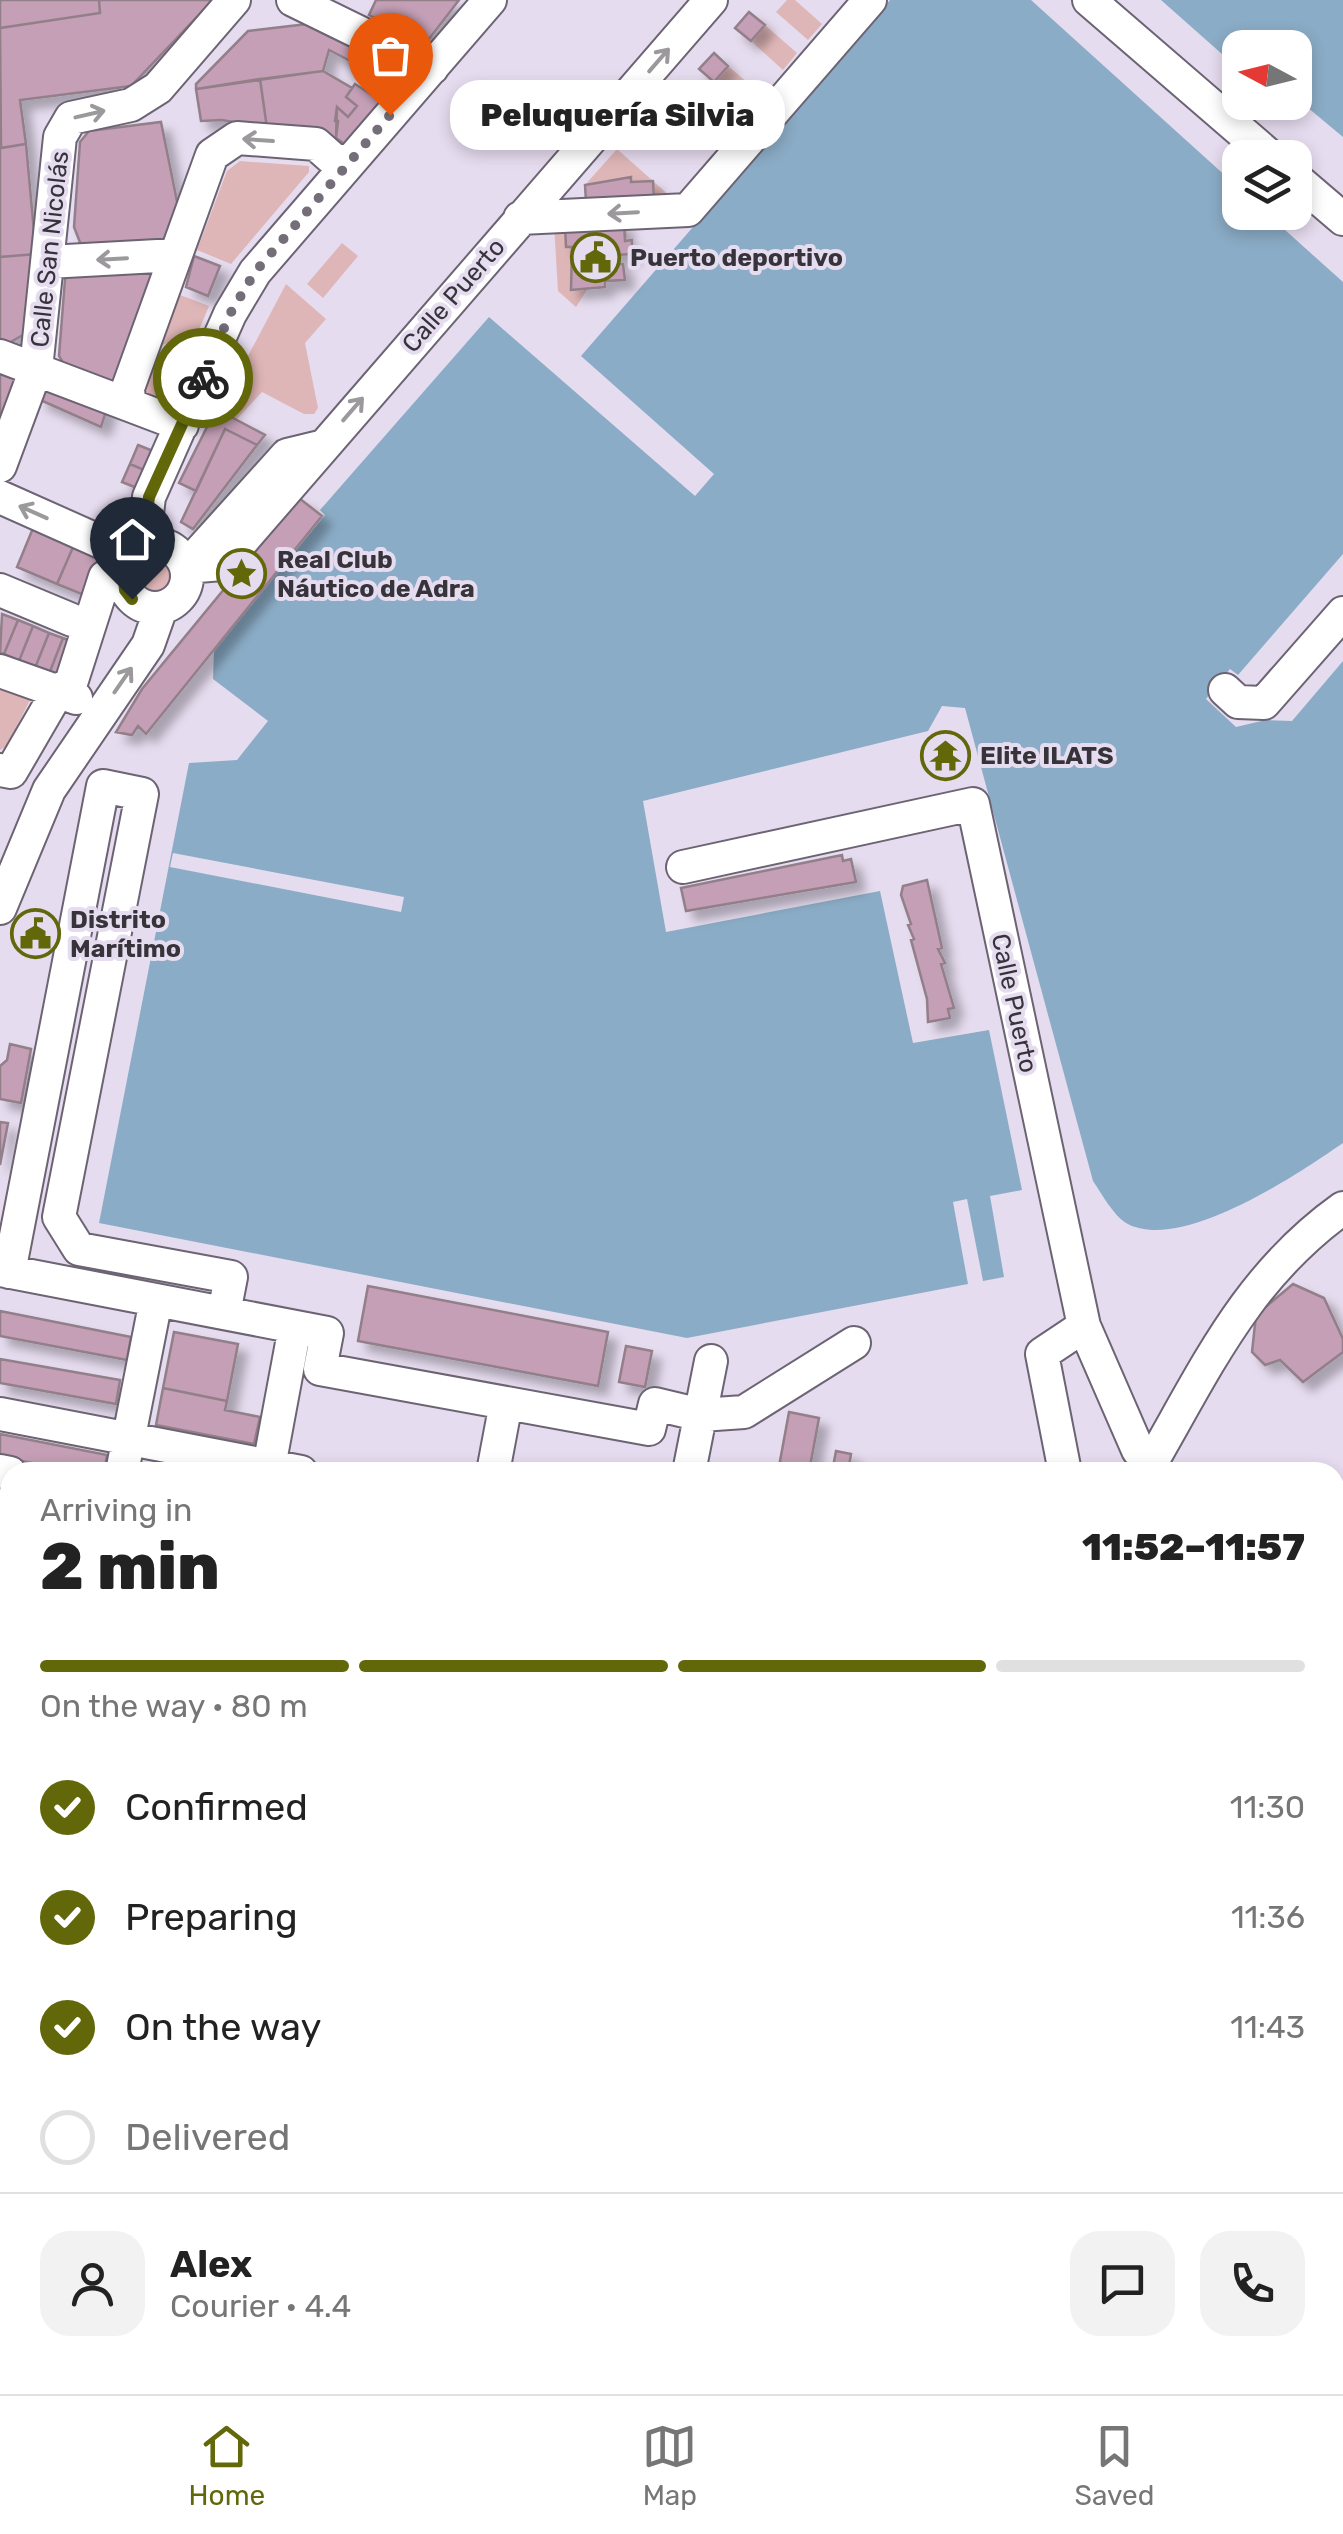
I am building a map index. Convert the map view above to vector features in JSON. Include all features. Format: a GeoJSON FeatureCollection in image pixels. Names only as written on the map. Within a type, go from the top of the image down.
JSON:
{"type":"FeatureCollection","features":[{"type":"Feature","properties":{"kind":"street","name":"Calle San Nicolás"},"geometry":{"type":"LineString","coordinates":[[0,466],[36,369],[60,137],[71,118],[131,105],[158,88],[234,0]]}},
{"type":"Feature","properties":{"kind":"street"},"geometry":{"type":"LineString","coordinates":[[0,908],[49,790],[71,683],[106,577],[130,562],[164,545],[186,567],[180,597],[161,608],[140,605],[125,590],[130,562],[149,497],[230,314],[255,272],[490,0]]}},
{"type":"Feature","properties":{"kind":"street","name":"Calle Puerto"},"geometry":{"type":"LineString","coordinates":[[186,567],[222,564],[711,0]]}},
{"type":"Feature","properties":{"kind":"street"},"geometry":{"type":"LineString","coordinates":[[667,210],[852,0]]}},
{"type":"Feature","properties":{"kind":"street"},"geometry":{"type":"LineString","coordinates":[[520,218],[688,210],[870,0]]}},
{"type":"Feature","properties":{"kind":"street"},"geometry":{"type":"LineString","coordinates":[[1090,0],[1251,140]]}},
{"type":"Feature","properties":{"kind":"street"},"geometry":{"type":"LineString","coordinates":[[304,2],[432,68]]}},
{"type":"Feature","properties":{"kind":"street"},"geometry":{"type":"LineString","coordinates":[[129,401],[128,388],[212,155],[237,138],[316,144],[334,160],[349,162]]}},
{"type":"Feature","properties":{"kind":"street"},"geometry":{"type":"LineString","coordinates":[[1312,193],[1343,219]]}},
{"type":"Feature","properties":{"kind":"street"},"geometry":{"type":"LineString","coordinates":[[48,262],[176,255]]}},
{"type":"Feature","properties":{"kind":"street"},"geometry":{"type":"LineString","coordinates":[[0,356],[111,401],[129,401],[182,425]]}},
{"type":"Feature","properties":{"kind":"street"},"geometry":{"type":"LineString","coordinates":[[0,498],[130,562]]}},
{"type":"Feature","properties":{"kind":"street"},"geometry":{"type":"LineString","coordinates":[[0,590],[72,620]]}},
{"type":"Feature","properties":{"kind":"street"},"geometry":{"type":"LineString","coordinates":[[49,790],[148,645],[161,608]]}},
{"type":"Feature","properties":{"kind":"street"},"geometry":{"type":"LineString","coordinates":[[1225,690],[1238,702],[1264,702],[1343,613]]}},
{"type":"Feature","properties":{"kind":"street"},"geometry":{"type":"LineString","coordinates":[[0,671],[69,695]]}},
{"type":"Feature","properties":{"kind":"street"},"geometry":{"type":"LineString","coordinates":[[49,790],[4,778],[69,695]]}},
{"type":"Feature","properties":{"kind":"street"},"geometry":{"type":"LineString","coordinates":[[224,1314],[231,1277],[80,1249],[59,1217],[142,794],[103,786],[4,1271],[224,1314],[327,1333],[320,1369],[649,1430],[655,1404],[700,1415],[744,1412],[854,1343]]}},
{"type":"Feature","properties":{"kind":"street","name":"Calle Puerto"},"geometry":{"type":"LineString","coordinates":[[683,867],[973,804],[1084,1326]]}},
{"type":"Feature","properties":{"kind":"street"},"geometry":{"type":"LineString","coordinates":[[1152,1462],[1244,1302],[1299,1239],[1343,1208]]}},
{"type":"Feature","properties":{"kind":"street"},"geometry":{"type":"LineString","coordinates":[[124,1462],[156,1300]]}},
{"type":"Feature","properties":{"kind":"street"},"geometry":{"type":"LineString","coordinates":[[1063,1462],[1042,1354],[1084,1326],[1138,1450],[1147,1462]]}},
{"type":"Feature","properties":{"kind":"street"},"geometry":{"type":"LineString","coordinates":[[269,1462],[295,1327]]}},
{"type":"Feature","properties":{"kind":"street"},"geometry":{"type":"LineString","coordinates":[[691,1462],[711,1361]]}},
{"type":"Feature","properties":{"kind":"street"},"geometry":{"type":"LineString","coordinates":[[495,1462],[506,1404]]}},
{"type":"Feature","properties":{"kind":"street"},"geometry":{"type":"LineString","coordinates":[[0,1414],[236,1462]]}},
{"type":"Feature","properties":{"kind":"shaded area"},"geometry":{"type":"Polygon","coordinates":[[[787,0],[795,0],[822,24],[808,40],[776,12],[787,0]]]}},
{"type":"Feature","properties":{"kind":"shaded area"},"geometry":{"type":"Polygon","coordinates":[[[765,25],[797,53],[783,70],[751,41],[765,25]]]}},
{"type":"Feature","properties":{"kind":"shaded area"},"geometry":{"type":"Polygon","coordinates":[[[728,66],[760,93],[746,110],[714,82],[728,66]]]}},
{"type":"Feature","properties":{"kind":"shaded area"},"geometry":{"type":"Polygon","coordinates":[[[617,149],[653,181],[631,182],[630,177],[585,185],[617,149]]]}},
{"type":"Feature","properties":{"kind":"shaded area"},"geometry":{"type":"Polygon","coordinates":[[[240,161],[309,166],[309,172],[231,264],[197,250],[227,171],[240,161]]]}},
{"type":"Feature","properties":{"kind":"shaded area"},"geometry":{"type":"Polygon","coordinates":[[[653,181],[671,197],[654,198],[653,181]]]}},
{"type":"Feature","properties":{"kind":"shaded area"},"geometry":{"type":"Polygon","coordinates":[[[626,220],[627,241],[624,223],[566,247],[572,247],[571,289],[588,288],[576,307],[558,291],[554,224],[626,220]]]}},
{"type":"Feature","properties":{"kind":"shaded area"},"geometry":{"type":"Polygon","coordinates":[[[342,243],[358,256],[323,298],[307,284],[342,243]]]}},
{"type":"Feature","properties":{"kind":"shaded area"},"geometry":{"type":"Polygon","coordinates":[[[286,284],[326,319],[305,343],[318,408],[314,414],[304,414],[262,392],[236,420],[219,411],[286,284]]]}},
{"type":"Feature","properties":{"kind":"shaded area"},"geometry":{"type":"Polygon","coordinates":[[[180,295],[209,306],[199,330],[160,346],[180,295]]]}},
{"type":"Feature","properties":{"kind":"shaded area"},"geometry":{"type":"Polygon","coordinates":[[[195,340],[166,401],[144,392],[157,356],[195,340]]]}},
{"type":"Feature","properties":{"kind":"shaded area"},"geometry":{"type":"Polygon","coordinates":[[[155,556],[167,562],[173,574],[167,586],[155,592],[143,586],[137,574],[143,562],[155,556]]]}},
{"type":"Feature","properties":{"kind":"shaded area"},"geometry":{"type":"Polygon","coordinates":[[[0,688],[31,698],[7,746],[0,750],[0,688]]]}},
{"type":"Feature","properties":{"kind":"water"},"geometry":{"type":"Polygon","coordinates":[[[890,0],[1031,0],[1222,173],[1222,230],[1285,230],[1343,282],[1343,554],[1238,675],[1230,669],[1206,699],[1236,727],[1282,716],[1343,649],[1343,1143],[1269,1190],[1207,1219],[1176,1228],[1149,1230],[1126,1223],[1117,1215],[1093,1181],[965,708],[942,706],[928,731],[643,801],[666,932],[880,891],[913,1043],[989,1030],[1022,1190],[990,1196],[1004,1277],[983,1281],[967,1199],[953,1202],[968,1284],[687,1338],[99,1223],[189,763],[237,760],[268,721],[213,679],[214,650],[325,515],[320,510],[489,317],[695,496],[714,474],[581,356],[890,0]]]}},
{"type":"Feature","properties":{"kind":"water"},"geometry":{"type":"Polygon","coordinates":[[[1161,0],[1343,0],[1343,137],[1312,111],[1312,30],[1222,30],[1222,54],[1161,0]]]}},
{"type":"Feature","properties":{"kind":"pier"},"geometry":{"type":"Polygon","coordinates":[[[1343,644],[1343,661],[1292,721],[1264,720],[1280,712],[1343,644]]]}},
{"type":"Feature","properties":{"kind":"pier"},"geometry":{"type":"Polygon","coordinates":[[[173,853],[404,897],[401,912],[170,867],[173,853]]]}},
{"type":"Feature","properties":{"kind":"building"},"geometry":{"type":"Polygon","coordinates":[[[0,0],[99,0],[100,13],[0,28],[0,0]]]}},
{"type":"Feature","properties":{"kind":"building"},"geometry":{"type":"Polygon","coordinates":[[[99,0],[213,0],[131,86],[20,100],[26,144],[1,148],[0,28],[100,13],[99,0]]]}},
{"type":"Feature","properties":{"kind":"building"},"geometry":{"type":"Polygon","coordinates":[[[376,0],[459,0],[429,39],[420,42],[369,15],[376,0]]]}},
{"type":"Feature","properties":{"kind":"building"},"geometry":{"type":"Polygon","coordinates":[[[749,12],[765,25],[751,41],[735,28],[749,12]]]}},
{"type":"Feature","properties":{"kind":"building"},"geometry":{"type":"Polygon","coordinates":[[[324,22],[378,47],[364,68],[329,50],[323,71],[196,89],[196,84],[248,31],[324,22]]]}},
{"type":"Feature","properties":{"kind":"building"},"geometry":{"type":"Polygon","coordinates":[[[378,47],[412,69],[398,86],[364,68],[378,47]]]}},
{"type":"Feature","properties":{"kind":"building"},"geometry":{"type":"Polygon","coordinates":[[[714,53],[728,66],[714,82],[699,69],[714,53]]]}},
{"type":"Feature","properties":{"kind":"building"},"geometry":{"type":"Polygon","coordinates":[[[323,71],[352,88],[346,97],[357,106],[348,117],[337,107],[336,138],[267,128],[260,79],[323,71]]]}},
{"type":"Feature","properties":{"kind":"building"},"geometry":{"type":"Polygon","coordinates":[[[260,79],[267,128],[222,120],[201,121],[196,89],[260,79]]]}},
{"type":"Feature","properties":{"kind":"building"},"geometry":{"type":"Polygon","coordinates":[[[355,84],[389,106],[354,151],[336,138],[335,121],[337,107],[348,117],[357,106],[346,97],[355,84]]]}},
{"type":"Feature","properties":{"kind":"building"},"geometry":{"type":"Polygon","coordinates":[[[161,122],[183,231],[167,240],[81,245],[74,227],[80,142],[89,131],[161,122]]]}},
{"type":"Feature","properties":{"kind":"building"},"geometry":{"type":"Polygon","coordinates":[[[26,144],[36,254],[0,257],[0,148],[26,144]]]}},
{"type":"Feature","properties":{"kind":"building"},"geometry":{"type":"Polygon","coordinates":[[[631,177],[631,182],[653,181],[654,199],[586,202],[585,185],[631,177]]]}},
{"type":"Feature","properties":{"kind":"building"},"geometry":{"type":"Polygon","coordinates":[[[624,222],[625,241],[632,240],[632,254],[616,255],[616,264],[623,264],[625,280],[605,281],[605,287],[571,290],[572,247],[566,247],[565,225],[624,222]]]}},
{"type":"Feature","properties":{"kind":"building"},"geometry":{"type":"Polygon","coordinates":[[[36,254],[28,332],[9,343],[0,339],[0,257],[36,254]]]}},
{"type":"Feature","properties":{"kind":"building"},"geometry":{"type":"Polygon","coordinates":[[[194,256],[220,266],[208,296],[186,287],[194,256]]]}},
{"type":"Feature","properties":{"kind":"building"},"geometry":{"type":"Polygon","coordinates":[[[153,270],[157,275],[118,379],[109,383],[65,366],[59,356],[65,279],[72,273],[153,270]]]}},
{"type":"Feature","properties":{"kind":"building"},"geometry":{"type":"Polygon","coordinates":[[[0,363],[24,373],[0,434],[0,363]]]}},
{"type":"Feature","properties":{"kind":"building"},"geometry":{"type":"Polygon","coordinates":[[[46,379],[108,405],[101,427],[38,399],[46,379]]]}},
{"type":"Feature","properties":{"kind":"building"},"geometry":{"type":"Polygon","coordinates":[[[216,409],[265,435],[257,445],[225,429],[196,491],[179,483],[216,409]]]}},
{"type":"Feature","properties":{"kind":"building"},"geometry":{"type":"Polygon","coordinates":[[[225,429],[257,445],[193,529],[181,522],[225,429]]]}},
{"type":"Feature","properties":{"kind":"building"},"geometry":{"type":"Polygon","coordinates":[[[138,445],[153,451],[144,470],[130,464],[138,445]]]}},
{"type":"Feature","properties":{"kind":"building"},"geometry":{"type":"Polygon","coordinates":[[[130,464],[144,470],[137,488],[122,482],[130,464]]]}},
{"type":"Feature","properties":{"kind":"building"},"geometry":{"type":"Polygon","coordinates":[[[299,498],[322,516],[146,734],[138,726],[132,735],[116,732],[142,689],[299,498]]]}},
{"type":"Feature","properties":{"kind":"building"},"geometry":{"type":"Polygon","coordinates":[[[36,521],[77,538],[57,584],[17,567],[36,521]]]}},
{"type":"Feature","properties":{"kind":"building"},"geometry":{"type":"Polygon","coordinates":[[[77,538],[109,559],[84,595],[57,584],[77,538]]]}},
{"type":"Feature","properties":{"kind":"building"},"geometry":{"type":"Polygon","coordinates":[[[2,614],[18,620],[4,654],[0,653],[2,614]]]}},
{"type":"Feature","properties":{"kind":"building"},"geometry":{"type":"Polygon","coordinates":[[[18,620],[33,626],[19,661],[4,654],[18,620]]]}},
{"type":"Feature","properties":{"kind":"building"},"geometry":{"type":"Polygon","coordinates":[[[33,626],[49,633],[35,668],[19,661],[33,626]]]}},
{"type":"Feature","properties":{"kind":"building"},"geometry":{"type":"Polygon","coordinates":[[[49,633],[63,638],[49,674],[35,668],[49,633]]]}},
{"type":"Feature","properties":{"kind":"building"},"geometry":{"type":"Polygon","coordinates":[[[63,638],[81,645],[67,680],[49,674],[63,638]]]}},
{"type":"Feature","properties":{"kind":"building"},"geometry":{"type":"Polygon","coordinates":[[[842,855],[843,861],[851,859],[856,882],[686,911],[681,888],[842,855]]]}},
{"type":"Feature","properties":{"kind":"building"},"geometry":{"type":"Polygon","coordinates":[[[927,880],[942,948],[938,949],[945,963],[941,964],[954,1008],[948,1009],[950,1018],[928,1022],[927,999],[901,895],[903,886],[927,880]]]}},
{"type":"Feature","properties":{"kind":"building"},"geometry":{"type":"Polygon","coordinates":[[[10,1044],[31,1049],[21,1103],[0,1099],[0,1066],[7,1060],[10,1044]]]}},
{"type":"Feature","properties":{"kind":"building"},"geometry":{"type":"Polygon","coordinates":[[[0,1122],[8,1123],[0,1165],[0,1122]]]}},
{"type":"Feature","properties":{"kind":"building"},"geometry":{"type":"Polygon","coordinates":[[[1293,1284],[1324,1298],[1343,1339],[1343,1352],[1303,1382],[1280,1360],[1265,1365],[1252,1352],[1256,1315],[1293,1284]]]}},
{"type":"Feature","properties":{"kind":"building"},"geometry":{"type":"Polygon","coordinates":[[[368,1286],[608,1332],[598,1386],[358,1341],[368,1286]]]}},
{"type":"Feature","properties":{"kind":"building"},"geometry":{"type":"Polygon","coordinates":[[[0,1311],[131,1337],[127,1360],[0,1336],[0,1311]]]}},
{"type":"Feature","properties":{"kind":"building"},"geometry":{"type":"Polygon","coordinates":[[[174,1332],[238,1344],[227,1401],[163,1388],[174,1332]]]}},
{"type":"Feature","properties":{"kind":"building"},"geometry":{"type":"Polygon","coordinates":[[[626,1346],[652,1351],[645,1387],[619,1382],[626,1346]]]}},
{"type":"Feature","properties":{"kind":"building"},"geometry":{"type":"Polygon","coordinates":[[[0,1359],[120,1380],[116,1404],[0,1383],[0,1359]]]}},
{"type":"Feature","properties":{"kind":"building"},"geometry":{"type":"Polygon","coordinates":[[[163,1388],[227,1401],[225,1410],[260,1417],[254,1444],[156,1425],[163,1388]]]}},
{"type":"Feature","properties":{"kind":"building"},"geometry":{"type":"Polygon","coordinates":[[[789,1412],[819,1418],[811,1462],[780,1462],[789,1412]]]}},
{"type":"Feature","properties":{"kind":"building"},"geometry":{"type":"Polygon","coordinates":[[[0,1434],[107,1455],[106,1462],[27,1462],[0,1457],[0,1434]]]}},
{"type":"Feature","properties":{"kind":"building"},"geometry":{"type":"Polygon","coordinates":[[[836,1451],[851,1454],[850,1462],[834,1462],[836,1451]]]}},
{"type":"Feature","properties":{"kind":"way so far"},"geometry":{"type":"LineString","coordinates":[[203,378],[230,314],[255,272],[390,115]]}},
{"type":"Feature","properties":{"kind":"place","name":"Peluquería Silvia"},"geometry":{"type":"Point","coordinates":[390,115]}},
{"type":"Feature","properties":{"kind":"place","name":"Puerto deportivo"},"geometry":{"type":"Point","coordinates":[595,257]}},
{"type":"Feature","properties":{"kind":"place","name":"Real Club Náutico de Adra"},"geometry":{"type":"Point","coordinates":[242,573]}},
{"type":"Feature","properties":{"kind":"place","name":"Elite ILATS"},"geometry":{"type":"Point","coordinates":[945,755]}},
{"type":"Feature","properties":{"kind":"place","name":"Distrito Marítimo"},"geometry":{"type":"Point","coordinates":[35,933]}},
{"type":"Feature","properties":{"kind":"route"},"geometry":{"type":"LineString","coordinates":[[132,599],[122,580],[123,569],[130,555],[143,546],[149,497],[203,378]]}}]}
